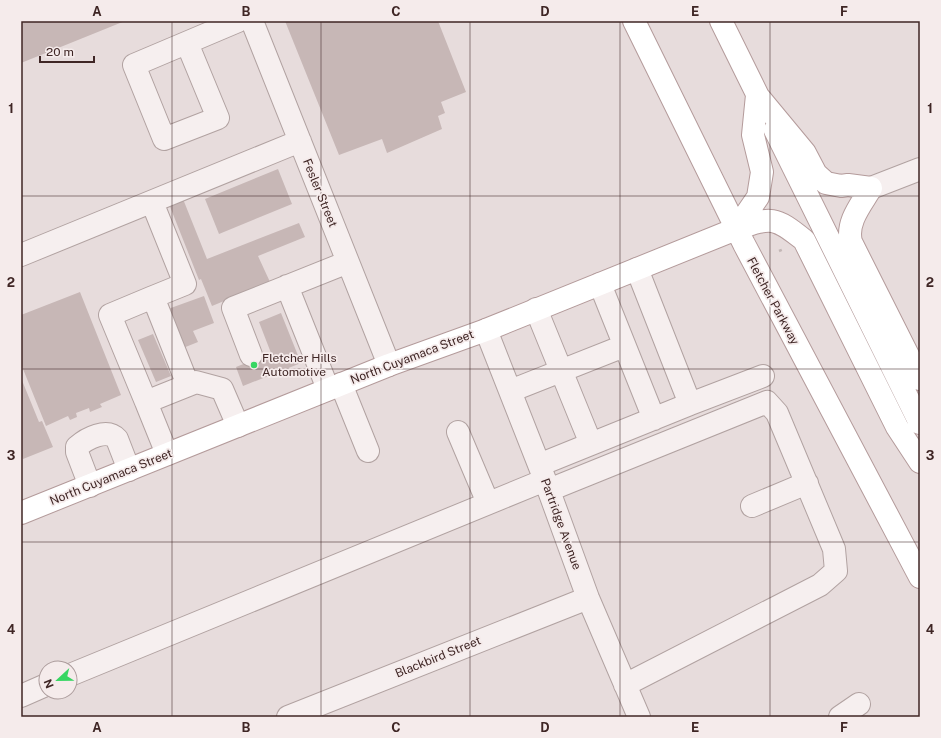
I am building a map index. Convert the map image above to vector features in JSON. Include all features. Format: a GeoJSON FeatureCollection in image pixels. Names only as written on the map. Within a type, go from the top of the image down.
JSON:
{"type":"FeatureCollection","features":[{"type":"Feature","properties":{"kind":"main road","name":"Fletcher Parkway"},"geometry":{"type":"LineString","coordinates":[[634,21],[736,229],[920,577]]}},
{"type":"Feature","properties":{"kind":"main road"},"geometry":{"type":"LineString","coordinates":[[721,21],[920,423]]}},
{"type":"Feature","properties":{"kind":"main road"},"geometry":{"type":"LineString","coordinates":[[736,229],[758,197],[762,172],[753,135],[758,96]]}},
{"type":"Feature","properties":{"kind":"main road"},"geometry":{"type":"LineString","coordinates":[[758,96],[805,152],[816,174],[826,183],[842,186],[848,185],[871,188],[850,224],[850,242],[920,379]]}},
{"type":"Feature","properties":{"kind":"main road","name":"North Cuyamaca Street"},"geometry":{"type":"LineString","coordinates":[[21,514],[389,365],[486,330],[736,229],[765,220],[784,224],[804,240],[897,427],[920,462]]}},
{"type":"Feature","properties":{"kind":"street"},"geometry":{"type":"LineString","coordinates":[[187,43],[238,21]]}},
{"type":"Feature","properties":{"kind":"street","name":"Fesler Street"},"geometry":{"type":"LineString","coordinates":[[252,21],[389,365]]}},
{"type":"Feature","properties":{"kind":"street"},"geometry":{"type":"LineString","coordinates":[[21,255],[300,141]]}},
{"type":"Feature","properties":{"kind":"street"},"geometry":{"type":"LineString","coordinates":[[871,188],[920,168]]}},
{"type":"Feature","properties":{"kind":"street"},"geometry":{"type":"LineString","coordinates":[[152,202],[185,284],[110,315],[167,454]]}},
{"type":"Feature","properties":{"kind":"street"},"geometry":{"type":"LineString","coordinates":[[251,355],[232,308],[348,262]]}},
{"type":"Feature","properties":{"kind":"street"},"geometry":{"type":"LineString","coordinates":[[637,269],[690,404]]}},
{"type":"Feature","properties":{"kind":"street"},"geometry":{"type":"LineString","coordinates":[[600,284],[654,419]]}},
{"type":"Feature","properties":{"kind":"street"},"geometry":{"type":"LineString","coordinates":[[287,286],[335,387],[368,451]]}},
{"type":"Feature","properties":{"kind":"street"},"geometry":{"type":"LineString","coordinates":[[153,297],[188,385]]}},
{"type":"Feature","properties":{"kind":"street"},"geometry":{"type":"LineString","coordinates":[[536,309],[591,444]]}},
{"type":"Feature","properties":{"kind":"street","name":"Partridge Avenue"},"geometry":{"type":"LineString","coordinates":[[486,330],[544,478],[588,598],[639,717]]}},
{"type":"Feature","properties":{"kind":"street"},"geometry":{"type":"LineString","coordinates":[[510,391],[624,346]]}},
{"type":"Feature","properties":{"kind":"street"},"geometry":{"type":"LineString","coordinates":[[544,478],[591,444],[763,376]]}},
{"type":"Feature","properties":{"kind":"street"},"geometry":{"type":"LineString","coordinates":[[146,402],[196,382],[222,389],[238,426]]}},
{"type":"Feature","properties":{"kind":"street"},"geometry":{"type":"LineString","coordinates":[[78,672],[488,504],[544,478],[767,402],[777,412],[834,549],[836,571],[820,585],[625,685]]}},
{"type":"Feature","properties":{"kind":"street"},"geometry":{"type":"LineString","coordinates":[[458,432],[488,504]]}},
{"type":"Feature","properties":{"kind":"street"},"geometry":{"type":"LineString","coordinates":[[90,486],[77,452],[77,447],[84,442],[106,433],[114,435],[129,470]]}},
{"type":"Feature","properties":{"kind":"street"},"geometry":{"type":"LineString","coordinates":[[752,506],[807,483]]}},
{"type":"Feature","properties":{"kind":"street","name":"Blackbird Street"},"geometry":{"type":"LineString","coordinates":[[288,717],[588,598]]}},
{"type":"Feature","properties":{"kind":"street"},"geometry":{"type":"LineString","coordinates":[[21,696],[38,689]]}},
{"type":"Feature","properties":{"kind":"street"},"geometry":{"type":"LineString","coordinates":[[840,717],[859,704]]}},
{"type":"Feature","properties":{"kind":"building"},"geometry":{"type":"Polygon","coordinates":[[[21,21],[125,21],[21,63],[21,21]]]}},
{"type":"Feature","properties":{"kind":"building"},"geometry":{"type":"Polygon","coordinates":[[[285,21],[438,21],[466,92],[441,102],[445,113],[438,116],[442,129],[387,153],[382,139],[339,155],[285,21]]]}},
{"type":"Feature","properties":{"kind":"building"},"geometry":{"type":"Polygon","coordinates":[[[278,169],[292,204],[219,234],[205,199],[278,169]]]}},
{"type":"Feature","properties":{"kind":"building"},"geometry":{"type":"Polygon","coordinates":[[[183,199],[207,259],[299,223],[305,237],[258,256],[270,282],[212,306],[201,279],[199,280],[169,204],[183,199]]]}},
{"type":"Feature","properties":{"kind":"building"},"geometry":{"type":"Polygon","coordinates":[[[80,292],[121,395],[100,404],[102,407],[90,412],[89,408],[76,413],[77,417],[70,420],[68,416],[46,426],[21,364],[21,315],[80,292]]]}},
{"type":"Feature","properties":{"kind":"building"},"geometry":{"type":"Polygon","coordinates":[[[204,296],[214,323],[193,331],[198,342],[183,348],[168,309],[204,296]]]}},
{"type":"Feature","properties":{"kind":"building"},"geometry":{"type":"Polygon","coordinates":[[[281,313],[301,363],[243,386],[236,367],[271,353],[259,322],[281,313]]]}},
{"type":"Feature","properties":{"kind":"building"},"geometry":{"type":"Polygon","coordinates":[[[153,334],[171,376],[156,382],[138,340],[153,334]]]}},
{"type":"Feature","properties":{"kind":"building"},"geometry":{"type":"Polygon","coordinates":[[[21,378],[39,422],[42,421],[53,447],[23,459],[21,453],[21,378]]]}},
{"type":"Feature","properties":{"kind":"place","name":"Fletcher Hills Automotive"},"geometry":{"type":"Point","coordinates":[254,365]}}]}
